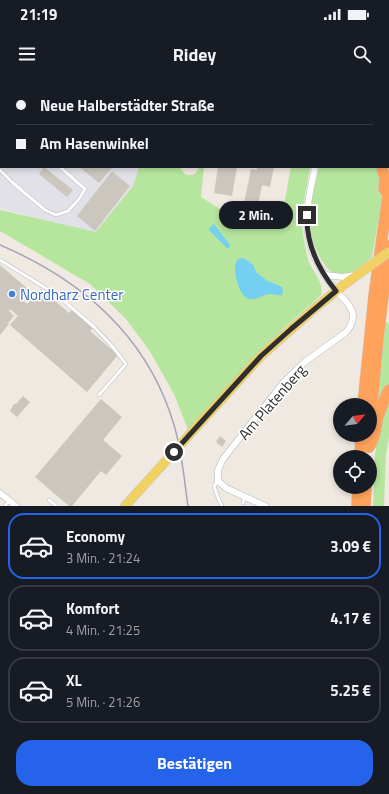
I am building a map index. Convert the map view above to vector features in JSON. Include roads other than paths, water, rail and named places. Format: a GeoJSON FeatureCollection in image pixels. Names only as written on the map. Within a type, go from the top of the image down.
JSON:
{"type":"FeatureCollection","features":[{"type":"Feature","properties":{"kind":"highway"},"geometry":{"type":"LineString","coordinates":[[364,398],[375,288],[389,191],[384,189],[385,179],[382,168]]}},
{"type":"Feature","properties":{"kind":"highway"},"geometry":{"type":"LineString","coordinates":[[372,398],[389,246]]}},
{"type":"Feature","properties":{"kind":"highway"},"geometry":{"type":"LineString","coordinates":[[383,293],[386,298],[386,309],[389,321]]}},
{"type":"Feature","properties":{"kind":"highway"},"geometry":{"type":"LineString","coordinates":[[369,450],[373,441],[378,416],[389,390]]}},
{"type":"Feature","properties":{"kind":"highway"},"geometry":{"type":"LineString","coordinates":[[357,506],[358,494]]}},
{"type":"Feature","properties":{"kind":"highway"},"geometry":{"type":"LineString","coordinates":[[365,506],[366,494]]}},
{"type":"Feature","properties":{"kind":"main road"},"geometry":{"type":"LineString","coordinates":[[125,506],[261,356],[296,324],[336,291],[389,252]]}},
{"type":"Feature","properties":{"kind":"street","name":"Am Platenberg"},"geometry":{"type":"LineString","coordinates":[[218,481],[218,470],[223,459],[284,383],[306,361],[345,333],[352,321],[352,312],[325,275],[313,254],[310,244],[307,229],[307,209],[315,168]]}},
{"type":"Feature","properties":{"kind":"street"},"geometry":{"type":"LineString","coordinates":[[325,275],[343,278],[360,273]]}},
{"type":"Feature","properties":{"kind":"street"},"geometry":{"type":"LineString","coordinates":[[218,481],[244,500],[265,506]]}},
{"type":"Feature","properties":{"kind":"street"},"geometry":{"type":"LineString","coordinates":[[0,493],[16,506]]}},
{"type":"Feature","properties":{"kind":"lane"},"geometry":{"type":"LineString","coordinates":[[0,170],[45,210],[56,215],[68,211],[79,199],[86,188],[61,168]]}},
{"type":"Feature","properties":{"kind":"lane"},"geometry":{"type":"LineString","coordinates":[[0,260],[57,295],[94,327],[126,364],[99,395]]}},
{"type":"Feature","properties":{"kind":"lane"},"geometry":{"type":"LineString","coordinates":[[218,481],[214,486],[222,506]]}},
{"type":"Feature","properties":{"kind":"lane"},"geometry":{"type":"LineString","coordinates":[[5,506],[7,499]]}},
{"type":"Feature","properties":{"kind":"lane"},"geometry":{"type":"LineString","coordinates":[[49,500],[56,506]]}},
{"type":"Feature","properties":{"kind":"water"},"geometry":{"type":"Polygon","coordinates":[[[214,224],[230,245],[229,249],[209,230],[209,228],[214,224]]]}},
{"type":"Feature","properties":{"kind":"water"},"geometry":{"type":"Polygon","coordinates":[[[241,258],[251,263],[256,272],[266,280],[282,287],[282,295],[268,294],[249,299],[243,295],[235,273],[237,260],[241,258]]]}},
{"type":"Feature","properties":{"kind":"railway"},"geometry":{"type":"LineString","coordinates":[[0,245],[30,259],[84,294],[108,315],[129,339],[147,365],[162,393],[174,425],[181,455],[188,506]]}},
{"type":"Feature","properties":{"kind":"place","name":"Nordharz Center"},"geometry":{"type":"Point","coordinates":[12,294]}}]}
